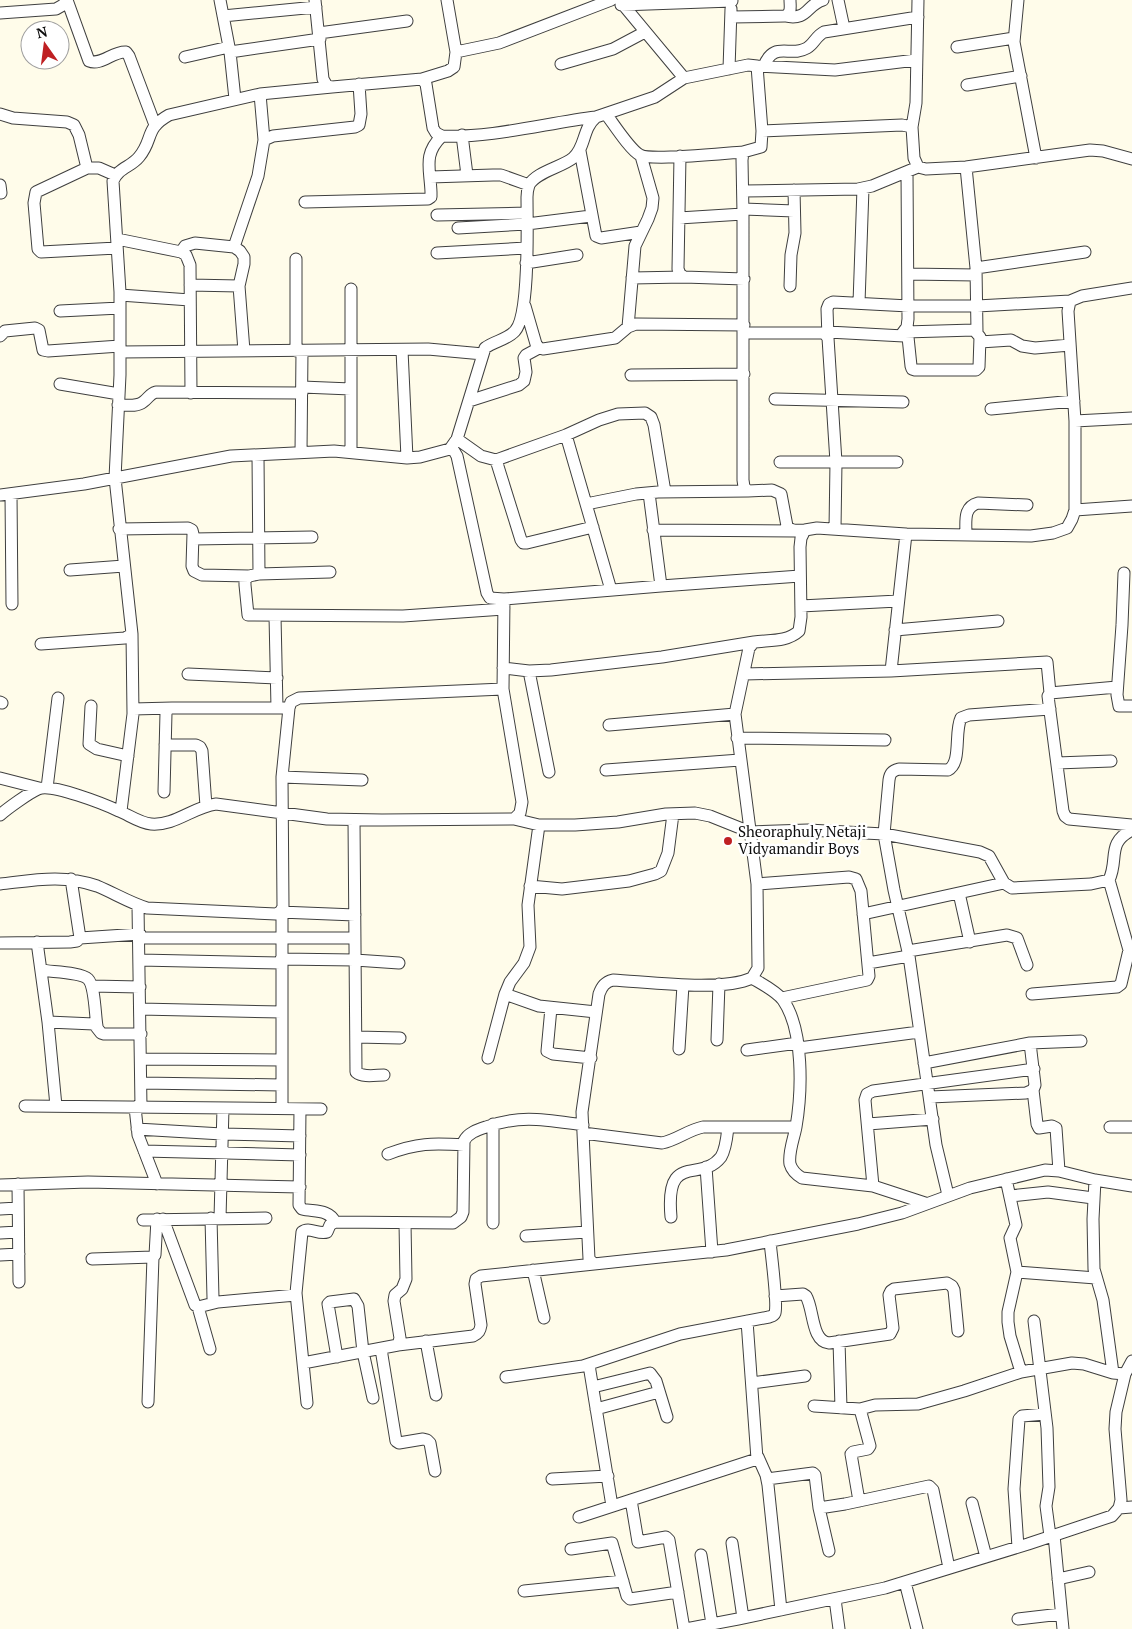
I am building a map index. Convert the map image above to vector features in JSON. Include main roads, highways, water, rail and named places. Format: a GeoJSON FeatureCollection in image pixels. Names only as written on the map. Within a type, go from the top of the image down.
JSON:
{"type":"FeatureCollection","features":[{"type":"Feature","properties":{"kind":"place","name":"Sheoraphuly Netaji Vidyamandir Boys"},"geometry":{"type":"Point","coordinates":[728,841]}}]}
